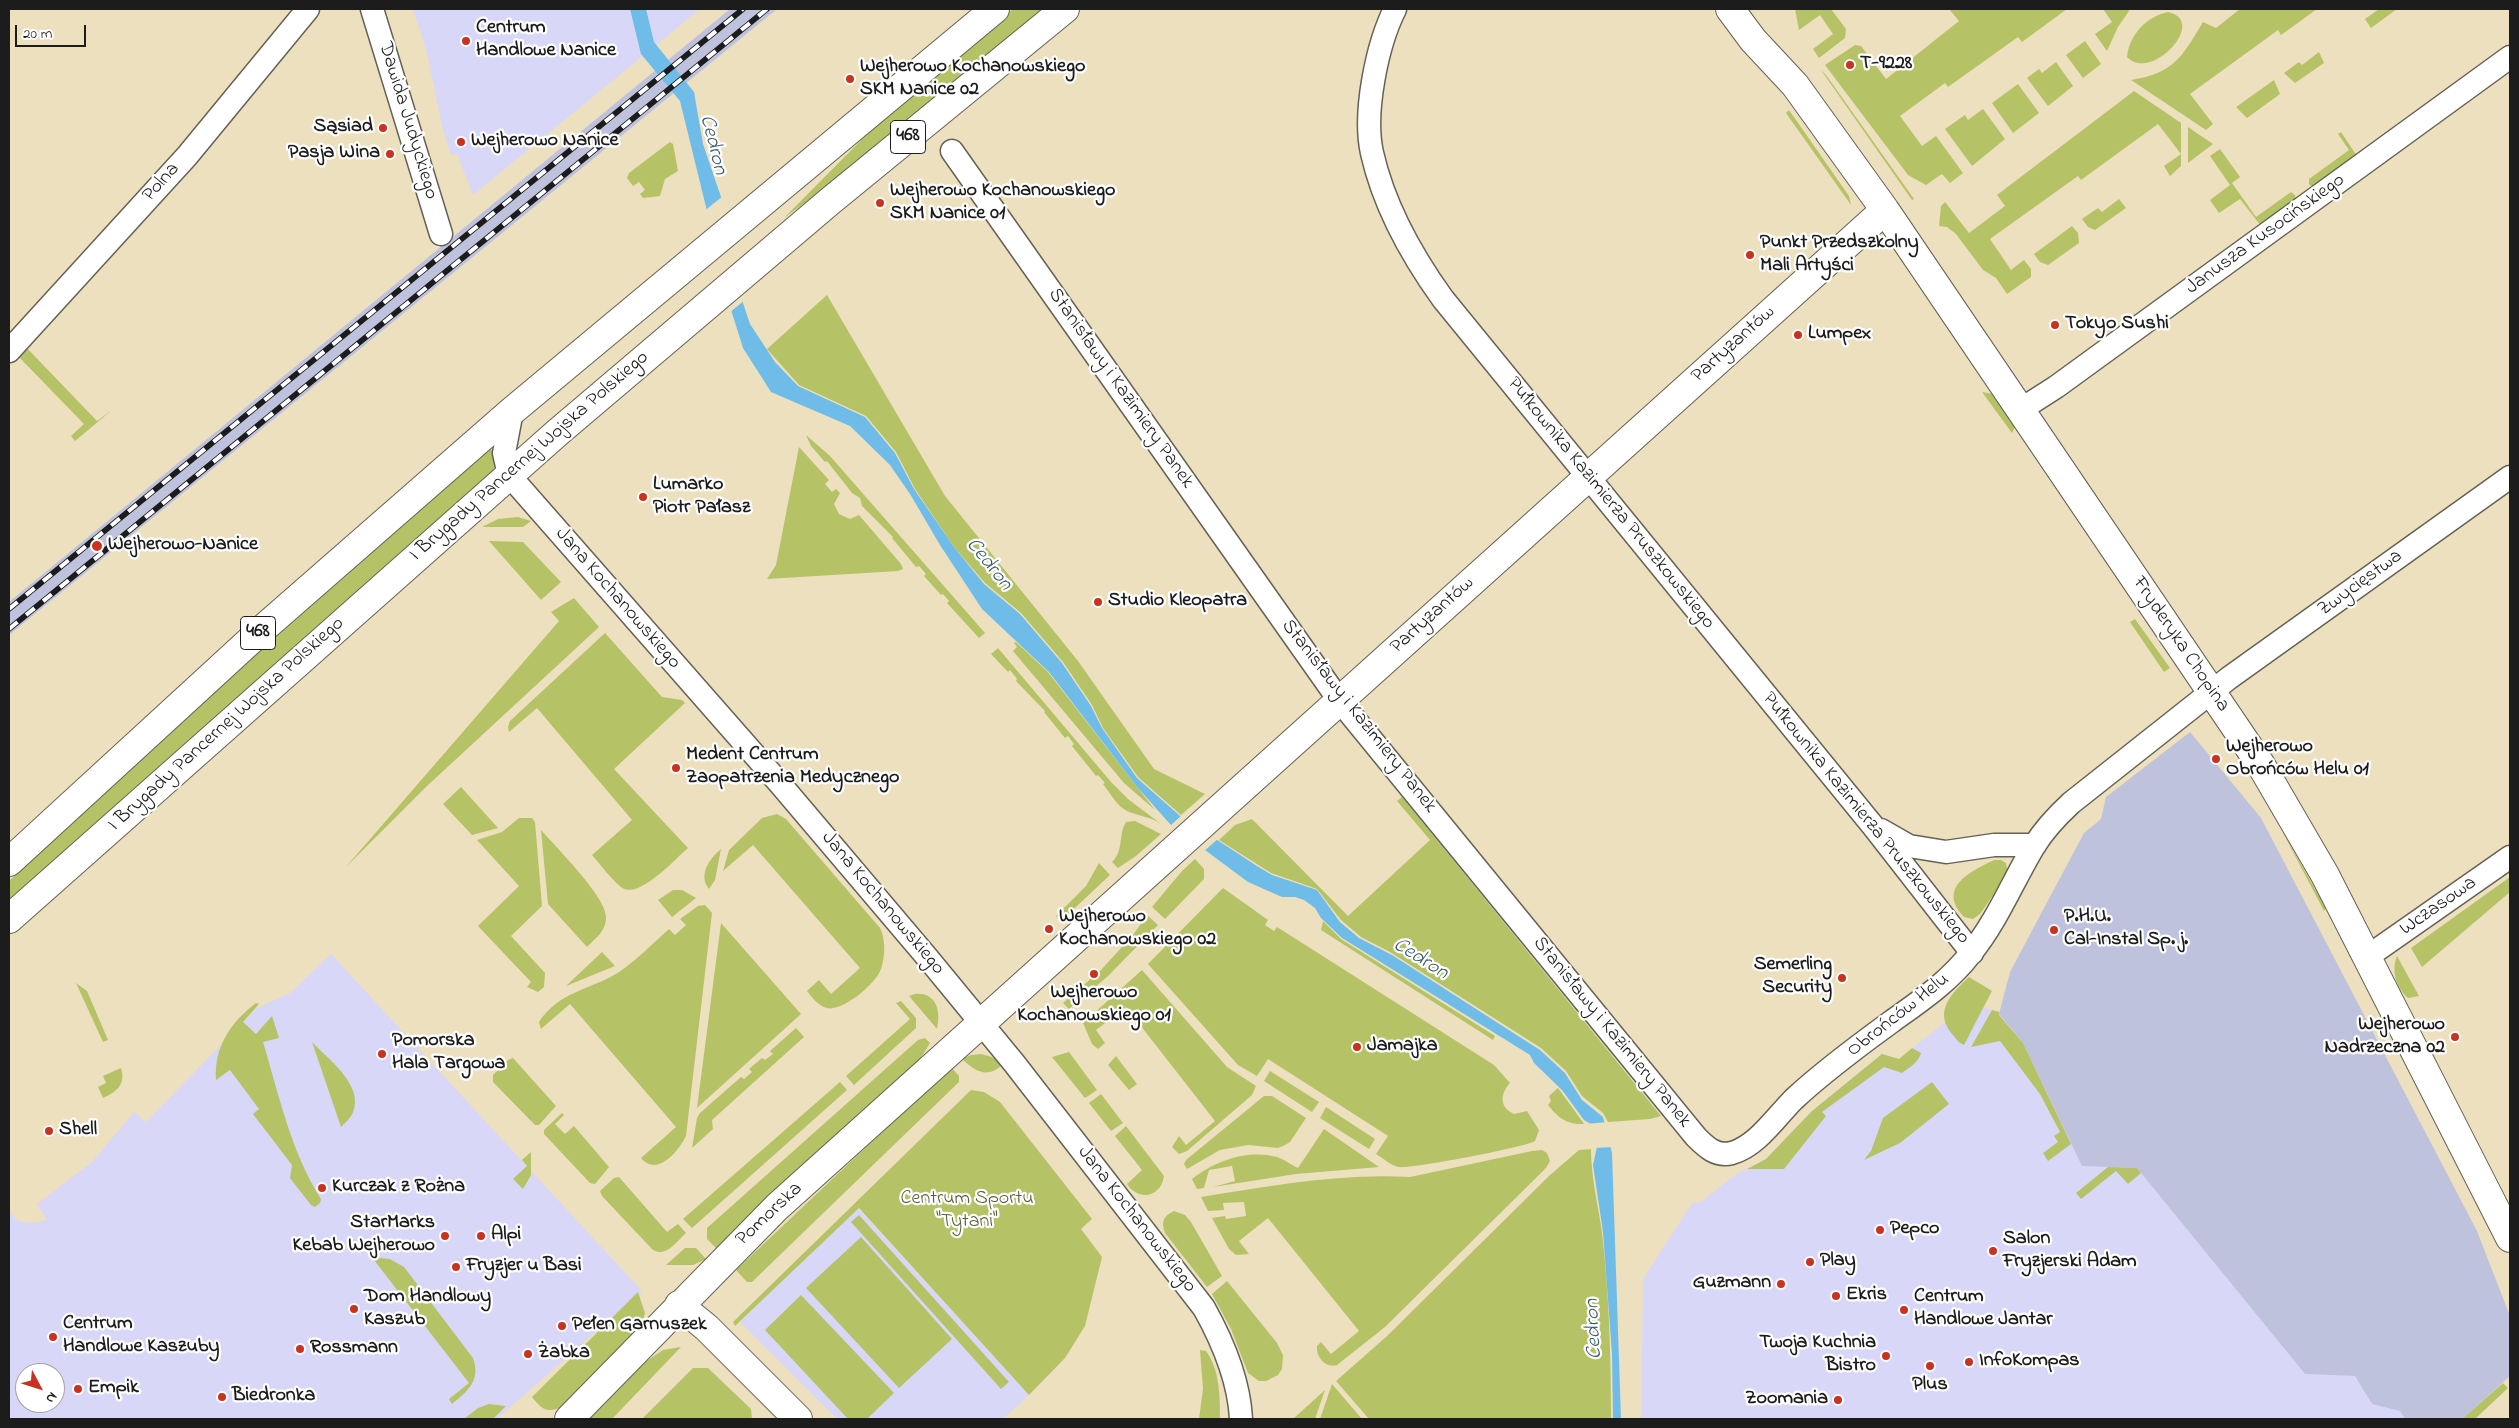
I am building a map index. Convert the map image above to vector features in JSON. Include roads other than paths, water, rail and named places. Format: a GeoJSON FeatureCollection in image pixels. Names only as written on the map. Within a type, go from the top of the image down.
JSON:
{"type":"FeatureCollection","features":[{"type":"Feature","properties":{"kind":"street","name":"Polna"},"geometry":{"type":"LineString","coordinates":[[9,351],[187,156],[308,9]]}},
{"type":"Feature","properties":{"kind":"street","name":"Dawida Judyckiego"},"geometry":{"type":"LineString","coordinates":[[372,9],[441,234]]}},
{"type":"Feature","properties":{"kind":"street","name":"468"},"geometry":{"type":"LineString","coordinates":[[9,862],[266,626],[512,411],[995,9]]}},
{"type":"Feature","properties":{"kind":"street","name":"I Brygady Pancernej Wojska Polskiego"},"geometry":{"type":"LineString","coordinates":[[9,919],[509,476],[700,311],[1065,9]]}},
{"type":"Feature","properties":{"kind":"street","name":"Pułkownika Kazimierza Pruszkowskiego"},"geometry":{"type":"LineString","coordinates":[[1395,9],[1379,48],[1371,96],[1372,152],[1384,191],[1420,267],[1443,299],[1873,826],[1972,953]]}},
{"type":"Feature","properties":{"kind":"street","name":"Fryderyka Chopina"},"geometry":{"type":"LineString","coordinates":[[1730,9],[1752,40],[1795,85]]}},
{"type":"Feature","properties":{"kind":"street","name":"Fryderyka Chopina"},"geometry":{"type":"LineString","coordinates":[[1752,9],[1764,27],[1795,85],[1885,210],[2261,765],[2300,830],[2367,957],[2510,1238]]}},
{"type":"Feature","properties":{"kind":"street","name":"Janusza Kusocińskiego"},"geometry":{"type":"LineString","coordinates":[[2020,410],[2064,381],[2510,57]]}},
{"type":"Feature","properties":{"kind":"street","name":"Stanisławy i Kazimiery Panek"},"geometry":{"type":"LineString","coordinates":[[952,152],[1339,700],[1696,1137],[1708,1148],[1720,1154],[1732,1153],[1751,1142],[1795,1098]]}},
{"type":"Feature","properties":{"kind":"street","name":"Partyzantów"},"geometry":{"type":"LineString","coordinates":[[982,1023],[1885,210]]}},
{"type":"Feature","properties":{"kind":"street"},"geometry":{"type":"LineString","coordinates":[[509,476],[504,453],[512,411]]}},
{"type":"Feature","properties":{"kind":"street","name":"Jana Kochanowskiego"},"geometry":{"type":"LineString","coordinates":[[509,476],[781,785],[982,1023],[1204,1308],[1217,1333],[1231,1368],[1240,1403],[1241,1419]]}},
{"type":"Feature","properties":{"kind":"street","name":"Zwycięstwa"},"geometry":{"type":"LineString","coordinates":[[2212,691],[2510,477]]}},
{"type":"Feature","properties":{"kind":"street","name":"Obrońców Helu"},"geometry":{"type":"LineString","coordinates":[[1795,1098],[1879,1031],[1943,984],[1972,953],[2000,910],[2035,845],[2054,819],[2070,803],[2212,691]]}},
{"type":"Feature","properties":{"kind":"street"},"geometry":{"type":"LineString","coordinates":[[1873,826],[1909,846],[1946,852],[1994,845],[2035,845]]}},
{"type":"Feature","properties":{"kind":"street","name":"Wczasowa"},"geometry":{"type":"LineString","coordinates":[[2367,957],[2510,857]]}},
{"type":"Feature","properties":{"kind":"street","name":"Pomorska"},"geometry":{"type":"LineString","coordinates":[[569,1419],[777,1207],[982,1023]]}},
{"type":"Feature","properties":{"kind":"street"},"geometry":{"type":"LineString","coordinates":[[679,1305],[708,1328],[798,1419]]}},
{"type":"Feature","properties":{"kind":"water"},"geometry":{"type":"Polygon","coordinates":[[[630,9],[646,9],[654,42],[694,92],[703,144],[721,197],[743,303],[750,324],[775,362],[798,386],[865,417],[895,453],[914,489],[954,547],[984,584],[1020,614],[1062,663],[1091,706],[1102,728],[1137,778],[1179,815],[1257,866],[1272,875],[1317,890],[1340,922],[1359,938],[1392,955],[1540,1050],[1565,1073],[1582,1100],[1603,1117],[1612,1153],[1621,1419],[1613,1419],[1612,1354],[1603,1232],[1593,1165],[1598,1142],[1596,1127],[1584,1120],[1562,1090],[1534,1063],[1530,1055],[1342,938],[1321,918],[1315,908],[1304,900],[1295,897],[1282,897],[1248,882],[1170,824],[1138,788],[1049,672],[982,609],[890,465],[850,426],[771,392],[743,348],[732,313],[680,101],[641,54],[630,9]]]}},
{"type":"Feature","properties":{"kind":"railway"},"geometry":{"type":"LineString","coordinates":[[9,609],[743,9]]}},
{"type":"Feature","properties":{"kind":"railway"},"geometry":{"type":"LineString","coordinates":[[9,629],[767,9]]}},
{"type":"Feature","properties":{"kind":"place","name":"Centrum Handlowe Nanice"},"geometry":{"type":"Point","coordinates":[466,41]}},
{"type":"Feature","properties":{"kind":"place","name":"T-9228"},"geometry":{"type":"Point","coordinates":[1850,65]}},
{"type":"Feature","properties":{"kind":"place","name":"Wejherowo Kochanowskiego SKM Nanice 02"},"geometry":{"type":"Point","coordinates":[850,79]}},
{"type":"Feature","properties":{"kind":"place","name":"Sąsiad"},"geometry":{"type":"Point","coordinates":[383,128]}},
{"type":"Feature","properties":{"kind":"place","name":"Wejherowo Nanice"},"geometry":{"type":"Point","coordinates":[461,142]}},
{"type":"Feature","properties":{"kind":"place","name":"Pasja Wina"},"geometry":{"type":"Point","coordinates":[390,154]}},
{"type":"Feature","properties":{"kind":"place","name":"Wejherowo Kochanowskiego SKM Nanice 01"},"geometry":{"type":"Point","coordinates":[880,203]}},
{"type":"Feature","properties":{"kind":"place","name":"Punkt Przedszkolny Mali Artyści"},"geometry":{"type":"Point","coordinates":[1750,255]}},
{"type":"Feature","properties":{"kind":"place","name":"Tokyo Sushi"},"geometry":{"type":"Point","coordinates":[2055,325]}},
{"type":"Feature","properties":{"kind":"place","name":"Lumpex"},"geometry":{"type":"Point","coordinates":[1798,335]}},
{"type":"Feature","properties":{"kind":"place","name":"Lumarko Piotr Pałasz"},"geometry":{"type":"Point","coordinates":[643,497]}},
{"type":"Feature","properties":{"kind":"place","name":"Wejherowo-Nanice"},"geometry":{"type":"Point","coordinates":[97,546]}},
{"type":"Feature","properties":{"kind":"place","name":"Studio Kleopatra"},"geometry":{"type":"Point","coordinates":[1098,602]}},
{"type":"Feature","properties":{"kind":"place","name":"Wejherowo Obrońców Helu 01"},"geometry":{"type":"Point","coordinates":[2216,759]}},
{"type":"Feature","properties":{"kind":"place","name":"Medent Centrum Zaopatrzenia Medycznego"},"geometry":{"type":"Point","coordinates":[676,768]}},
{"type":"Feature","properties":{"kind":"place","name":"Wejherowo Kochanowskiego 02"},"geometry":{"type":"Point","coordinates":[1049,929]}},
{"type":"Feature","properties":{"kind":"place","name":"P.H.U. Cal-Instal Sp. j."},"geometry":{"type":"Point","coordinates":[2054,930]}},
{"type":"Feature","properties":{"kind":"place","name":"Wejherowo Kochanowskiego 01"},"geometry":{"type":"Point","coordinates":[1094,974]}},
{"type":"Feature","properties":{"kind":"place","name":"Semerling Security"},"geometry":{"type":"Point","coordinates":[1842,978]}},
{"type":"Feature","properties":{"kind":"place","name":"Wejherowo Nadrzeczna 02"},"geometry":{"type":"Point","coordinates":[2455,1037]}},
{"type":"Feature","properties":{"kind":"place","name":"Jamajka"},"geometry":{"type":"Point","coordinates":[1357,1047]}},
{"type":"Feature","properties":{"kind":"place","name":"Pomorska Hala Targowa"},"geometry":{"type":"Point","coordinates":[382,1054]}},
{"type":"Feature","properties":{"kind":"place","name":"Shell"},"geometry":{"type":"Point","coordinates":[49,1131]}},
{"type":"Feature","properties":{"kind":"place","name":"Kurczak z Rożna"},"geometry":{"type":"Point","coordinates":[322,1188]}},
{"type":"Feature","properties":{"kind":"place","name":"Pepco"},"geometry":{"type":"Point","coordinates":[1880,1230]}},
{"type":"Feature","properties":{"kind":"place","name":"StarMarks Kebab Wejherowo"},"geometry":{"type":"Point","coordinates":[445,1236]}},
{"type":"Feature","properties":{"kind":"place","name":"Alpi"},"geometry":{"type":"Point","coordinates":[481,1236]}},
{"type":"Feature","properties":{"kind":"place","name":"Salon Fryzjerski Adam"},"geometry":{"type":"Point","coordinates":[1993,1251]}},
{"type":"Feature","properties":{"kind":"place","name":"Play"},"geometry":{"type":"Point","coordinates":[1810,1262]}},
{"type":"Feature","properties":{"kind":"place","name":"Fryzjer u Basi"},"geometry":{"type":"Point","coordinates":[456,1267]}},
{"type":"Feature","properties":{"kind":"place","name":"Guzmann"},"geometry":{"type":"Point","coordinates":[1781,1284]}},
{"type":"Feature","properties":{"kind":"place","name":"Ekris"},"geometry":{"type":"Point","coordinates":[1836,1296]}},
{"type":"Feature","properties":{"kind":"place","name":"Dom Handlowy Kaszub"},"geometry":{"type":"Point","coordinates":[354,1309]}},
{"type":"Feature","properties":{"kind":"place","name":"Centrum Handlowe Jantar"},"geometry":{"type":"Point","coordinates":[1904,1310]}},
{"type":"Feature","properties":{"kind":"place","name":"Pełen Garnuszek"},"geometry":{"type":"Point","coordinates":[562,1326]}},
{"type":"Feature","properties":{"kind":"place","name":"Centrum Handlowe Kaszuby"},"geometry":{"type":"Point","coordinates":[53,1337]}},
{"type":"Feature","properties":{"kind":"place","name":"Rossmann"},"geometry":{"type":"Point","coordinates":[300,1349]}},
{"type":"Feature","properties":{"kind":"place","name":"Żabka"},"geometry":{"type":"Point","coordinates":[528,1354]}},
{"type":"Feature","properties":{"kind":"place","name":"Twoja Kuchnia Bistro"},"geometry":{"type":"Point","coordinates":[1886,1356]}},
{"type":"Feature","properties":{"kind":"place","name":"InfoKompas"},"geometry":{"type":"Point","coordinates":[1969,1362]}},
{"type":"Feature","properties":{"kind":"place","name":"Plus"},"geometry":{"type":"Point","coordinates":[1930,1366]}},
{"type":"Feature","properties":{"kind":"place","name":"Empik"},"geometry":{"type":"Point","coordinates":[78,1389]}},
{"type":"Feature","properties":{"kind":"place","name":"Biedronka"},"geometry":{"type":"Point","coordinates":[222,1397]}},
{"type":"Feature","properties":{"kind":"place","name":"Zoomania"},"geometry":{"type":"Point","coordinates":[1838,1400]}},
{"type":"Feature","properties":{"kind":"water label","name":"Cedron"},"geometry":{"type":"Point","coordinates":[712,145]}},
{"type":"Feature","properties":{"kind":"water label","name":"Cedron"},"geometry":{"type":"Point","coordinates":[988,565]}},
{"type":"Feature","properties":{"kind":"water label","name":"Cedron"},"geometry":{"type":"Point","coordinates":[1420,960]}},
{"type":"Feature","properties":{"kind":"water label","name":"Cedron"},"geometry":{"type":"Point","coordinates":[1595,1329]}},
{"type":"Feature","properties":{"kind":"park label","name":"Centrum Sportu \"Tytani\""},"geometry":{"type":"Point","coordinates":[967,1212]}}]}
